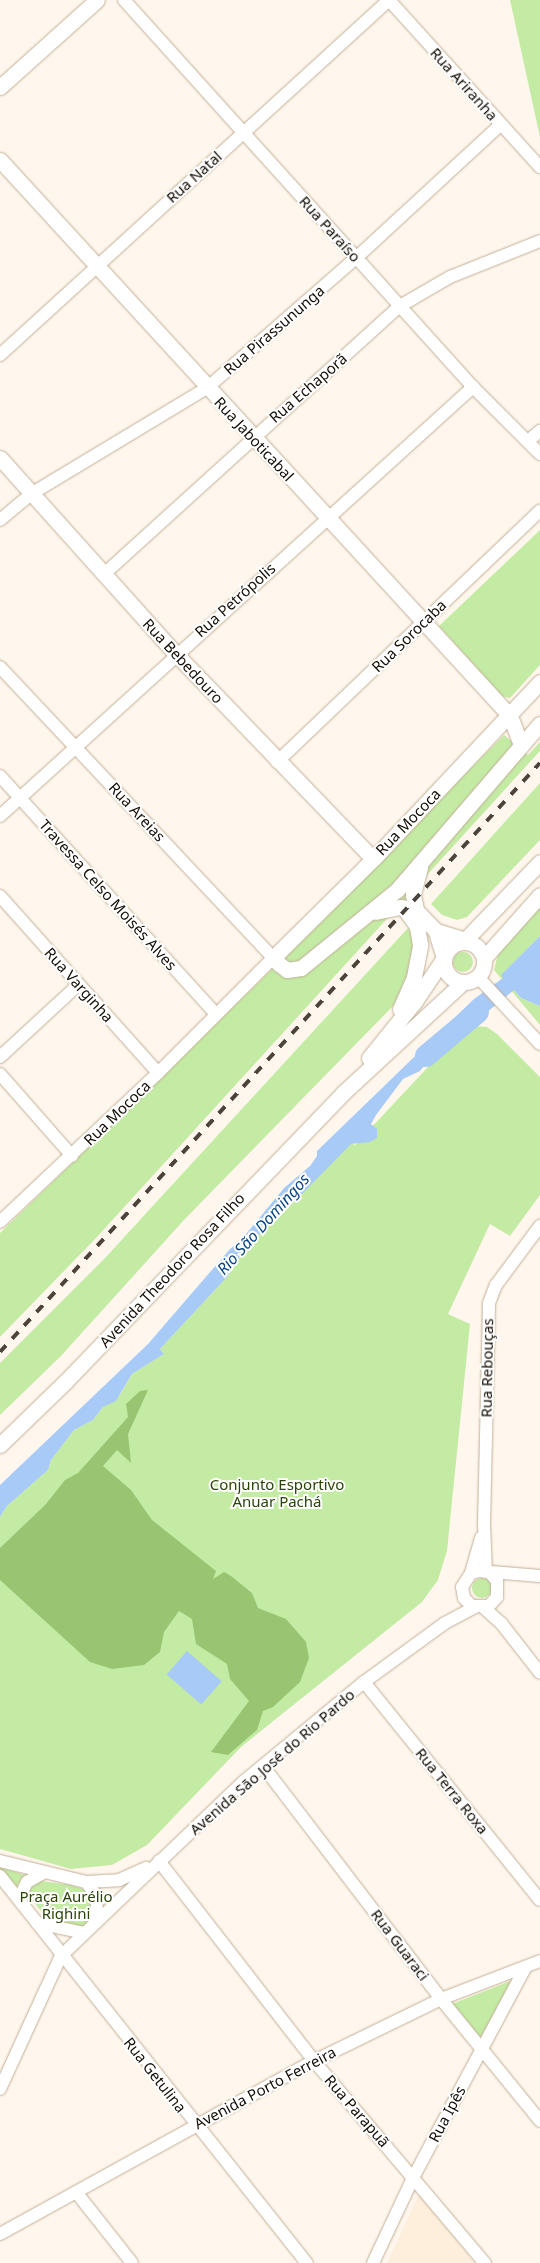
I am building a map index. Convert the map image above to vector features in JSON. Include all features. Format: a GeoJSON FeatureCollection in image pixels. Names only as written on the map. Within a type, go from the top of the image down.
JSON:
{"type":"FeatureCollection","features":[{"type":"Feature","properties":{"kind":"main road"},"geometry":{"type":"LineString","coordinates":[[0,87],[97,0]]}},
{"type":"Feature","properties":{"kind":"main road","name":"Rua Jaboticabal"},"geometry":{"type":"LineString","coordinates":[[0,160],[95,266],[510,716]]}},
{"type":"Feature","properties":{"kind":"main road","name":"Rua Bebedouro"},"geometry":{"type":"LineString","coordinates":[[0,458],[103,575],[176,654],[277,762],[373,859]]}},
{"type":"Feature","properties":{"kind":"main road","name":"Rua Mococa"},"geometry":{"type":"LineString","coordinates":[[273,958],[373,859],[510,716],[540,682]]}},
{"type":"Feature","properties":{"kind":"main road"},"geometry":{"type":"LineString","coordinates":[[510,716],[521,745]]}},
{"type":"Feature","properties":{"kind":"main road"},"geometry":{"type":"LineString","coordinates":[[273,958],[287,970],[301,968],[365,918],[423,862],[540,724]]}},
{"type":"Feature","properties":{"kind":"main road"},"geometry":{"type":"LineString","coordinates":[[416,910],[415,882],[423,862]]}},
{"type":"Feature","properties":{"kind":"main road"},"geometry":{"type":"LineString","coordinates":[[444,958],[456,943],[465,940],[540,862]]}},
{"type":"Feature","properties":{"kind":"main road"},"geometry":{"type":"LineString","coordinates":[[484,958],[540,895]]}},
{"type":"Feature","properties":{"kind":"main road"},"geometry":{"type":"LineString","coordinates":[[365,918],[378,910],[400,907],[416,910],[436,931],[448,976],[462,983],[482,982],[484,958],[480,949],[465,940],[436,931]]}},
{"type":"Feature","properties":{"kind":"main road"},"geometry":{"type":"LineString","coordinates":[[382,1040],[406,1000],[420,945],[417,926],[400,907]]}},
{"type":"Feature","properties":{"kind":"main road","name":"Avenida Theodoro Rosa Filho"},"geometry":{"type":"LineString","coordinates":[[343,1093],[382,1040],[415,1001],[444,958]]}},
{"type":"Feature","properties":{"kind":"main road","name":"Avenida Theodoro Rosa Filho"},"geometry":{"type":"LineString","coordinates":[[0,1445],[66,1382],[343,1093],[462,983]]}},
{"type":"Feature","properties":{"kind":"street","name":"Rua Paraíso"},"geometry":{"type":"LineString","coordinates":[[124,0],[473,387],[540,454]]}},
{"type":"Feature","properties":{"kind":"street","name":"Rua Natal"},"geometry":{"type":"LineString","coordinates":[[0,355],[95,266],[389,0]]}},
{"type":"Feature","properties":{"kind":"street","name":"Rua Ariranha"},"geometry":{"type":"LineString","coordinates":[[389,0],[500,125],[540,167]]}},
{"type":"Feature","properties":{"kind":"street","name":"Rua Pirassununga"},"geometry":{"type":"LineString","coordinates":[[0,520],[31,494],[207,388],[356,258],[500,125]]}},
{"type":"Feature","properties":{"kind":"street","name":"Rua Echaporã"},"geometry":{"type":"LineString","coordinates":[[103,575],[252,437],[400,306],[450,277],[540,241]]}},
{"type":"Feature","properties":{"kind":"street","name":"Rua Petrópolis"},"geometry":{"type":"LineString","coordinates":[[0,816],[327,517],[473,387]]}},
{"type":"Feature","properties":{"kind":"street"},"geometry":{"type":"LineString","coordinates":[[528,441],[540,431]]}},
{"type":"Feature","properties":{"kind":"street","name":"Rua Sorocaba"},"geometry":{"type":"LineString","coordinates":[[277,762],[540,511]]}},
{"type":"Feature","properties":{"kind":"street","name":"Rua Areias"},"geometry":{"type":"LineString","coordinates":[[0,667],[273,958]]}},
{"type":"Feature","properties":{"kind":"street","name":"Travessa Celso Moisés Alves"},"geometry":{"type":"LineString","coordinates":[[0,776],[216,1014]]}},
{"type":"Feature","properties":{"kind":"street","name":"Rua Varginha"},"geometry":{"type":"LineString","coordinates":[[0,896],[158,1073]]}},
{"type":"Feature","properties":{"kind":"street","name":"Rua Mococa"},"geometry":{"type":"LineString","coordinates":[[0,1222],[158,1073],[273,958]]}},
{"type":"Feature","properties":{"kind":"street"},"geometry":{"type":"LineString","coordinates":[[482,982],[540,1044]]}},
{"type":"Feature","properties":{"kind":"street"},"geometry":{"type":"LineString","coordinates":[[0,1057],[78,985]]}},
{"type":"Feature","properties":{"kind":"street"},"geometry":{"type":"LineString","coordinates":[[0,1074],[72,1156]]}},
{"type":"Feature","properties":{"kind":"street","name":"Rua Rebouças"},"geometry":{"type":"LineString","coordinates":[[488,1573],[484,1525],[489,1303],[496,1285],[539,1229]]}},
{"type":"Feature","properties":{"kind":"street","name":"Rua Rebouças"},"geometry":{"type":"LineString","coordinates":[[471,1573],[484,1525]]}},
{"type":"Feature","properties":{"kind":"street"},"geometry":{"type":"LineString","coordinates":[[540,1576],[471,1573],[462,1587],[464,1598],[501,1623],[540,1673]]}},
{"type":"Feature","properties":{"kind":"street"},"geometry":{"type":"LineString","coordinates":[[488,1573],[499,1588]]}},
{"type":"Feature","properties":{"kind":"street"},"geometry":{"type":"LineString","coordinates":[[501,1623],[495,1601],[499,1588],[525,1575]]}},
{"type":"Feature","properties":{"kind":"street","name":"Avenida São José do Rio Pardo"},"geometry":{"type":"LineString","coordinates":[[445,1623],[464,1598]]}},
{"type":"Feature","properties":{"kind":"street"},"geometry":{"type":"LineString","coordinates":[[479,1607],[495,1601]]}},
{"type":"Feature","properties":{"kind":"street","name":"Avenida São José do Rio Pardo"},"geometry":{"type":"LineString","coordinates":[[0,2089],[61,1956],[159,1861],[263,1766],[364,1682],[445,1623],[479,1607]]}},
{"type":"Feature","properties":{"kind":"street","name":"Rua Terra Roxa"},"geometry":{"type":"LineString","coordinates":[[364,1682],[540,1900]]}},
{"type":"Feature","properties":{"kind":"street","name":"Rua Guaraci"},"geometry":{"type":"LineString","coordinates":[[263,1766],[441,1999],[540,2121]]}},
{"type":"Feature","properties":{"kind":"street"},"geometry":{"type":"LineString","coordinates":[[0,1861],[86,1882],[119,1880],[159,1861]]}},
{"type":"Feature","properties":{"kind":"street","name":"Rua Parapuã"},"geometry":{"type":"LineString","coordinates":[[159,1861],[314,2060],[414,2176],[485,2263]]}},
{"type":"Feature","properties":{"kind":"street"},"geometry":{"type":"LineString","coordinates":[[19,1899],[27,1882],[43,1873]]}},
{"type":"Feature","properties":{"kind":"street"},"geometry":{"type":"LineString","coordinates":[[0,1876],[37,1923],[85,1933]]}},
{"type":"Feature","properties":{"kind":"street"},"geometry":{"type":"LineString","coordinates":[[86,1882],[98,1896],[96,1922]]}},
{"type":"Feature","properties":{"kind":"street","name":"Rua Getulina"},"geometry":{"type":"LineString","coordinates":[[37,1923],[195,2125],[307,2263]]}},
{"type":"Feature","properties":{"kind":"street","name":"Avenida Porto Ferreira"},"geometry":{"type":"LineString","coordinates":[[0,2234],[314,2060],[441,1999],[540,1961]]}},
{"type":"Feature","properties":{"kind":"street","name":"Rua Ipês"},"geometry":{"type":"LineString","coordinates":[[373,2263],[414,2176],[525,1968]]}},
{"type":"Feature","properties":{"kind":"street"},"geometry":{"type":"LineString","coordinates":[[76,2192],[132,2263]]}},
{"type":"Feature","properties":{"kind":"shaded area"},"geometry":{"type":"Polygon","coordinates":[[[418,2196],[424,2199],[474,2263],[387,2263],[418,2196]]]}},
{"type":"Feature","properties":{"kind":"green space"},"geometry":{"type":"Polygon","coordinates":[[[510,0],[540,0],[540,137],[510,0]]]}},
{"type":"Feature","properties":{"kind":"green space"},"geometry":{"type":"Polygon","coordinates":[[[540,530],[540,665],[510,698],[502,696],[439,626],[540,530]]]}},
{"type":"Feature","properties":{"kind":"green space"},"geometry":{"type":"Polygon","coordinates":[[[504,735],[528,755],[540,742],[540,751],[96,1238],[0,1337],[0,1233],[259,982],[504,735]]]}},
{"type":"Feature","properties":{"kind":"green space"},"geometry":{"type":"Polygon","coordinates":[[[540,783],[540,840],[467,917],[457,920],[442,915],[431,904],[540,783]]]}},
{"type":"Feature","properties":{"kind":"green space"},"geometry":{"type":"Polygon","coordinates":[[[540,908],[540,936],[502,975],[521,998],[540,1006],[540,1025],[494,970],[498,954],[540,908]]]}},
{"type":"Feature","properties":{"kind":"green space"},"geometry":{"type":"Polygon","coordinates":[[[408,928],[414,938],[408,972],[395,1004],[184,1220],[61,1356],[0,1415],[0,1363],[105,1258],[408,928]]]}},
{"type":"Feature","properties":{"kind":"green space"},"geometry":{"type":"Polygon","coordinates":[[[463,952],[470,955],[473,962],[470,969],[463,972],[456,969],[453,962],[456,955],[463,952]]]}},
{"type":"Feature","properties":{"kind":"green space","name":"Conjunto Esportivo Anuar Pachá"},"geometry":{"type":"Polygon","coordinates":[[[473,1026],[487,1027],[497,1034],[540,1077],[540,1195],[510,1236],[490,1224],[448,1314],[470,1324],[447,1551],[438,1580],[422,1602],[241,1747],[147,1845],[112,1865],[71,1869],[0,1849],[0,1517],[7,1506],[48,1470],[51,1460],[74,1430],[93,1420],[103,1407],[120,1395],[132,1374],[164,1354],[160,1349],[228,1276],[230,1268],[261,1232],[263,1225],[274,1218],[287,1199],[302,1193],[351,1143],[355,1145],[443,1051],[473,1026]]]}},
{"type":"Feature","properties":{"kind":"green space"},"geometry":{"type":"Polygon","coordinates":[[[148,1390],[128,1434],[131,1463],[117,1450],[103,1466],[131,1490],[152,1520],[216,1571],[213,1579],[224,1572],[231,1576],[252,1593],[258,1608],[286,1619],[306,1642],[309,1658],[300,1682],[273,1707],[263,1711],[257,1730],[228,1755],[211,1752],[249,1701],[230,1679],[227,1664],[196,1644],[192,1619],[179,1611],[164,1632],[160,1652],[144,1665],[112,1669],[90,1662],[0,1580],[0,1548],[46,1504],[65,1480],[78,1473],[128,1417],[126,1404],[140,1391],[148,1390]]]}},
{"type":"Feature","properties":{"kind":"green space"},"geometry":{"type":"Polygon","coordinates":[[[478,1578],[486,1578],[492,1584],[492,1592],[486,1598],[478,1598],[472,1592],[472,1584],[478,1578]]]}},
{"type":"Feature","properties":{"kind":"green space"},"geometry":{"type":"Polygon","coordinates":[[[0,1867],[25,1875],[16,1887],[0,1871],[0,1867]]]}},
{"type":"Feature","properties":{"kind":"green space","name":"Praça Aurélio Righini"},"geometry":{"type":"Polygon","coordinates":[[[41,1881],[71,1885],[86,1890],[96,1905],[87,1928],[50,1921],[44,1915],[30,1897],[29,1889],[41,1881]]]}},
{"type":"Feature","properties":{"kind":"green space"},"geometry":{"type":"Polygon","coordinates":[[[516,1979],[480,2041],[452,2004],[516,1979]]]}},
{"type":"Feature","properties":{"kind":"water"},"geometry":{"type":"Polygon","coordinates":[[[540,936],[540,1006],[521,998],[514,990],[486,1013],[451,1032],[420,1071],[403,1079],[376,1115],[371,1124],[377,1129],[377,1138],[370,1142],[351,1144],[302,1194],[287,1199],[278,1213],[280,1218],[268,1220],[263,1225],[261,1232],[230,1268],[228,1276],[160,1349],[164,1354],[132,1374],[116,1401],[103,1407],[93,1420],[74,1430],[51,1460],[48,1470],[7,1506],[0,1517],[0,1485],[148,1344],[230,1249],[242,1239],[284,1188],[310,1166],[317,1156],[317,1151],[474,999],[503,978],[501,975],[540,936]]]}},
{"type":"Feature","properties":{"kind":"water"},"geometry":{"type":"Polygon","coordinates":[[[187,1651],[222,1681],[201,1705],[167,1674],[187,1651]]]}},
{"type":"Feature","properties":{"kind":"waterway","name":"Rio São Domingos"},"geometry":{"type":"LineString","coordinates":[[426,1056],[478,1012]]}},
{"type":"Feature","properties":{"kind":"railway"},"geometry":{"type":"LineString","coordinates":[[0,1352],[540,763]]}}]}
